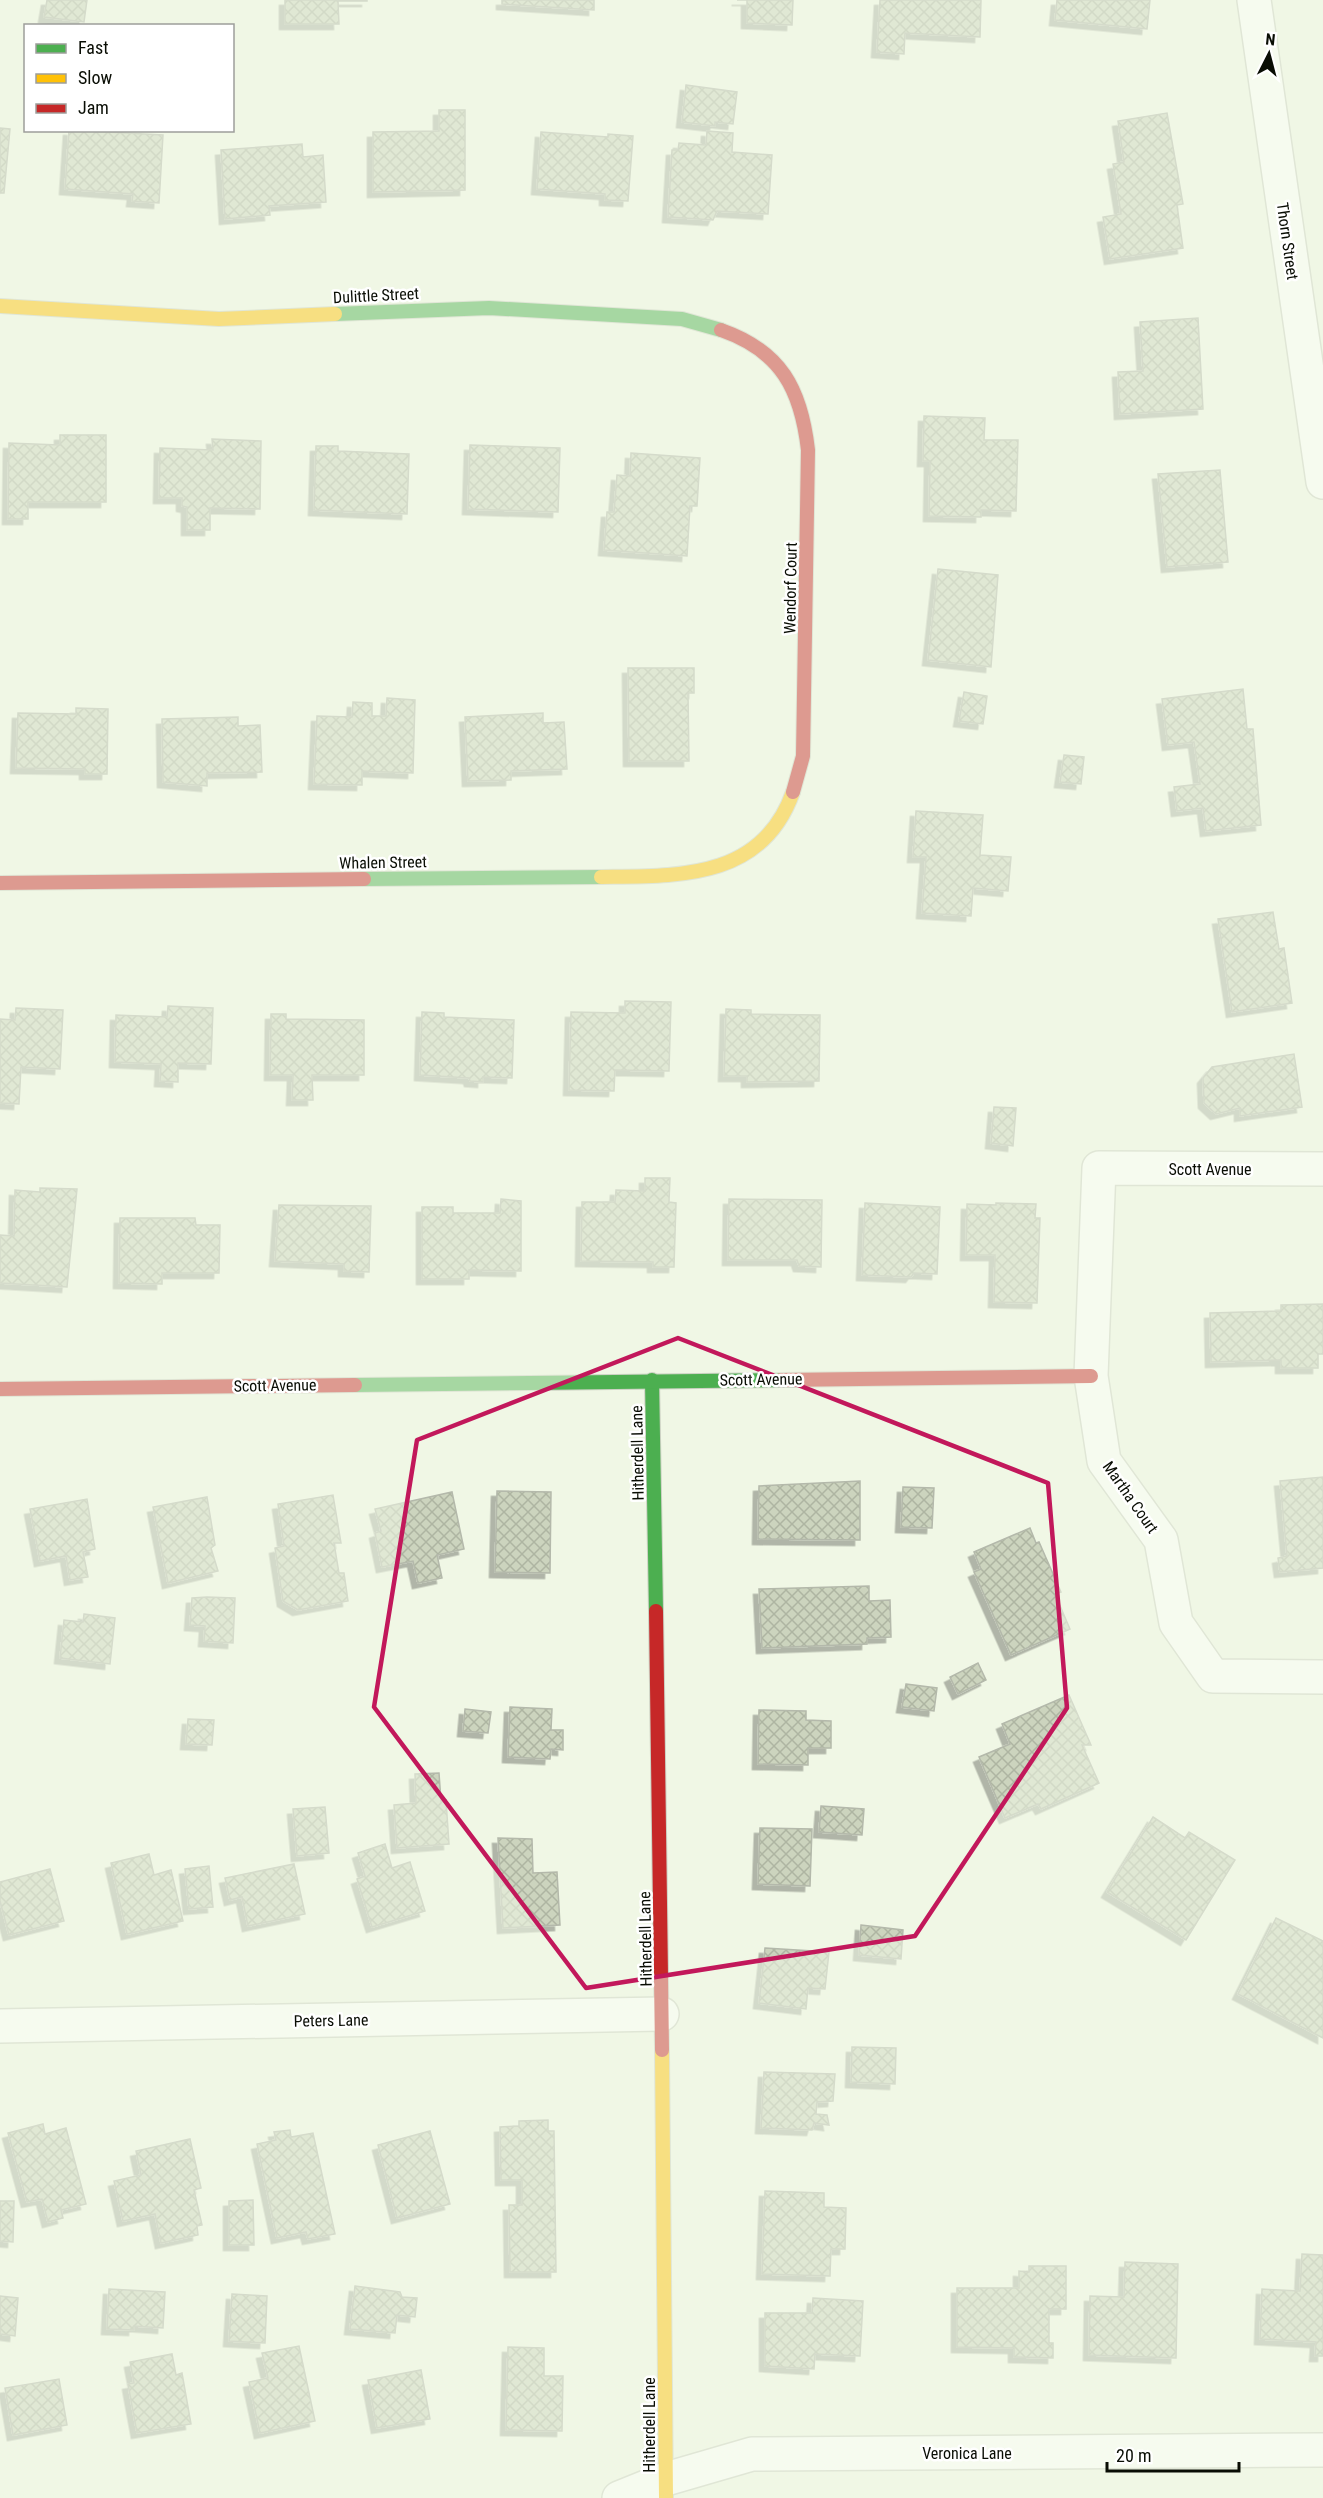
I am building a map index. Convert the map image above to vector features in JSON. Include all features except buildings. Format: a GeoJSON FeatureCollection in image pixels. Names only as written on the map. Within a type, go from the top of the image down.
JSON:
{"type":"FeatureCollection","features":[{"type":"Feature","properties":{"kind":"street","name":"Thorn Street"},"geometry":{"type":"LineString","coordinates":[[1254,0],[1323,482]]}},
{"type":"Feature","properties":{"kind":"street","name":"Dulittle Street"},"geometry":{"type":"LineString","coordinates":[[0,306],[180,318],[256,319],[446,308],[527,309],[682,319],[706,324],[750,341]]}},
{"type":"Feature","properties":{"kind":"street","name":"Wendorf Court"},"geometry":{"type":"LineString","coordinates":[[750,341],[769,354],[784,370],[796,389],[807,430],[808,450],[803,756],[794,795],[773,831],[760,844]]}},
{"type":"Feature","properties":{"kind":"street","name":"Whalen Street"},"geometry":{"type":"LineString","coordinates":[[0,883],[655,876],[701,872],[721,866],[742,857],[760,844]]}},
{"type":"Feature","properties":{"kind":"street","name":"Scott Avenue"},"geometry":{"type":"LineString","coordinates":[[0,1389],[1090,1376],[1099,1168],[1323,1169]]}},
{"type":"Feature","properties":{"kind":"street","name":"Martha Court"},"geometry":{"type":"LineString","coordinates":[[1090,1376],[1104,1461],[1161,1539],[1176,1623],[1212,1676],[1323,1677]]}},
{"type":"Feature","properties":{"kind":"street","name":"Hitherdell Lane"},"geometry":{"type":"LineString","coordinates":[[652,1380],[662,2014],[666,2489]]}},
{"type":"Feature","properties":{"kind":"street","name":"Peters Lane"},"geometry":{"type":"LineString","coordinates":[[0,2026],[662,2014]]}},
{"type":"Feature","properties":{"kind":"street","name":"Veronica Lane"},"geometry":{"type":"LineString","coordinates":[[619,2498],[666,2489],[752,2454],[1323,2450]]}},
{"type":"Feature","properties":{"kind":"highlighted area"},"geometry":{"type":"Polygon","coordinates":[[[678,1338],[1048,1483],[1067,1708],[915,1936],[586,1988],[374,1707],[417,1440],[678,1338]]]}},
{"type":"Feature","properties":{"kind":"traffic: fast"},"geometry":{"type":"LineString","coordinates":[[335,314],[489,308],[682,319],[721,330]]}},
{"type":"Feature","properties":{"kind":"traffic: fast"},"geometry":{"type":"LineString","coordinates":[[364,879],[601,877]]}},
{"type":"Feature","properties":{"kind":"traffic: fast"},"geometry":{"type":"LineString","coordinates":[[652,1380],[656,1611]]}},
{"type":"Feature","properties":{"kind":"traffic: fast"},"geometry":{"type":"LineString","coordinates":[[355,1385],[781,1380]]}},
{"type":"Feature","properties":{"kind":"traffic: slow"},"geometry":{"type":"LineString","coordinates":[[0,306],[219,319],[335,314]]}},
{"type":"Feature","properties":{"kind":"traffic: slow"},"geometry":{"type":"LineString","coordinates":[[601,877],[687,873],[714,867],[739,857],[761,842],[779,821],[793,792]]}},
{"type":"Feature","properties":{"kind":"traffic: slow"},"geometry":{"type":"LineString","coordinates":[[662,2050],[666,2498]]}},
{"type":"Feature","properties":{"kind":"traffic: jam"},"geometry":{"type":"LineString","coordinates":[[721,330],[759,349],[773,361],[793,391],[805,428],[808,450],[803,756],[793,792]]}},
{"type":"Feature","properties":{"kind":"traffic: jam"},"geometry":{"type":"LineString","coordinates":[[0,883],[364,879]]}},
{"type":"Feature","properties":{"kind":"traffic: jam"},"geometry":{"type":"LineString","coordinates":[[781,1380],[1091,1376]]}},
{"type":"Feature","properties":{"kind":"traffic: jam"},"geometry":{"type":"LineString","coordinates":[[0,1389],[355,1385]]}},
{"type":"Feature","properties":{"kind":"traffic: jam"},"geometry":{"type":"LineString","coordinates":[[656,1611],[662,2050]]}}]}
